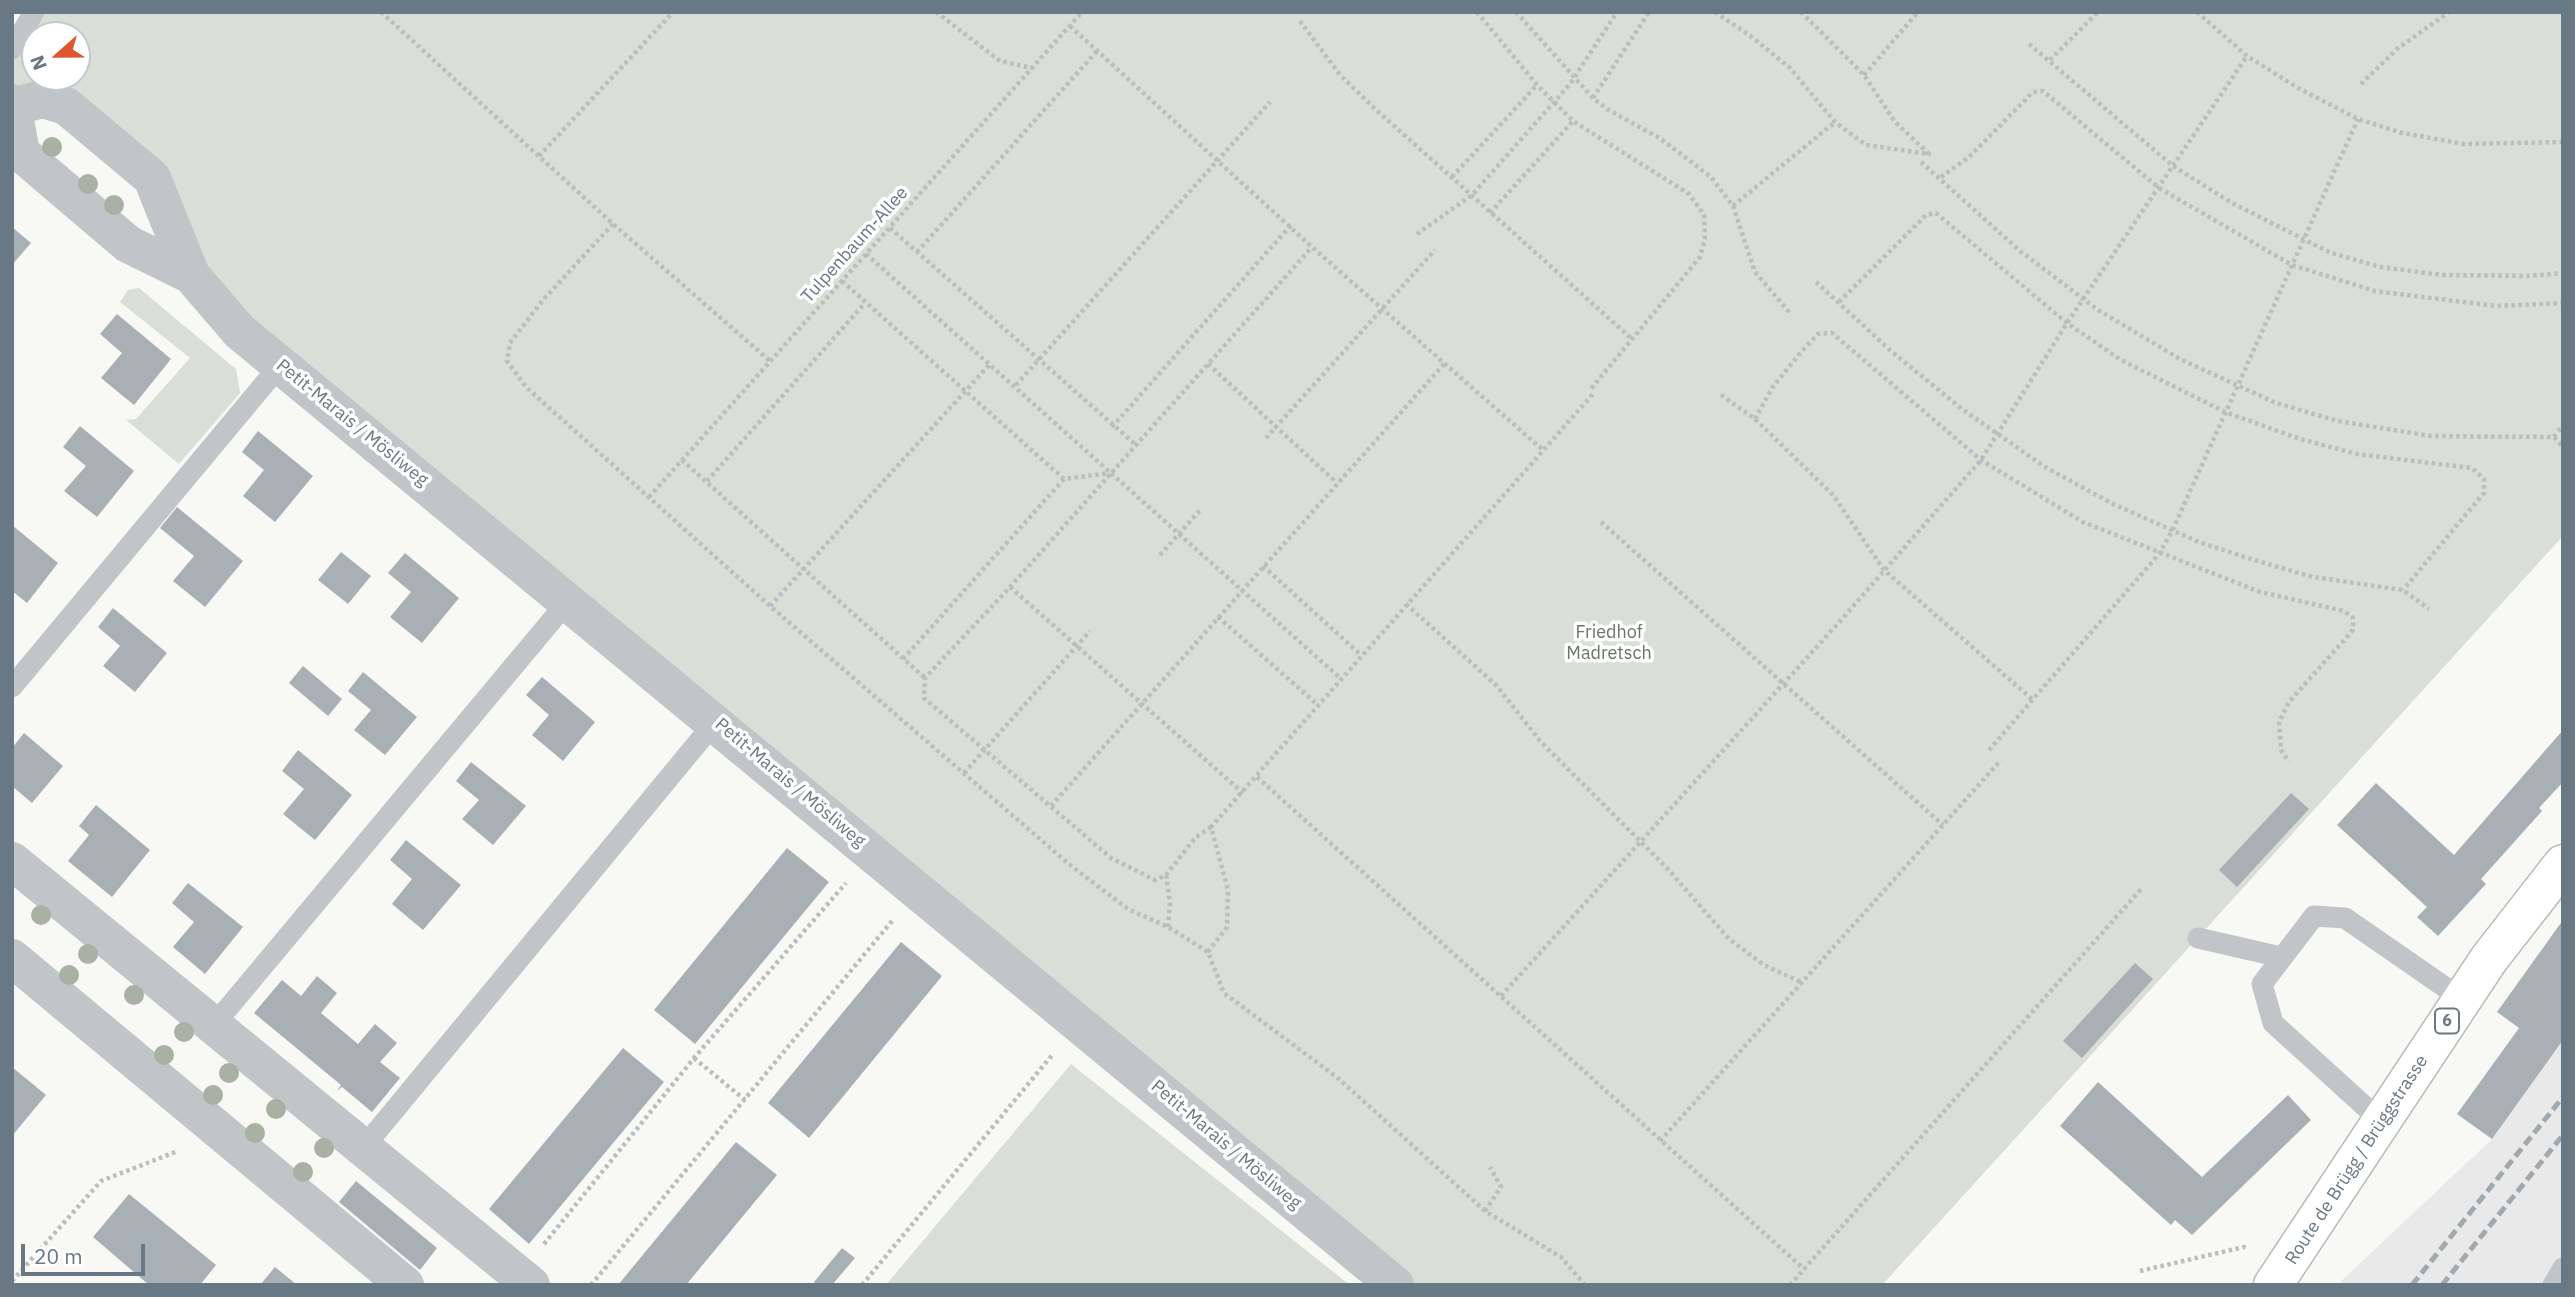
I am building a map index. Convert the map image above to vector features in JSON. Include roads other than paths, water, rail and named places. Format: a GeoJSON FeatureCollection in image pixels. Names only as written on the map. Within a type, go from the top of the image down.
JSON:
{"type":"FeatureCollection","features":[{"type":"Feature","properties":{"kind":"main road","name":"Route de Brügg / Brüggstrasse"},"geometry":{"type":"LineString","coordinates":[[2264,1269],[2382,1122],[2462,999],[2563,864]]}},
{"type":"Feature","properties":{"kind":"street","name":"Petit-Marais / Mösliweg"},"geometry":{"type":"LineString","coordinates":[[191,275],[128,244],[21,153],[13,105],[43,99],[66,106],[152,178],[191,275],[239,331],[1395,1285]]}},
{"type":"Feature","properties":{"kind":"street"},"geometry":{"type":"LineString","coordinates":[[12,861],[525,1280]]}},
{"type":"Feature","properties":{"kind":"street"},"geometry":{"type":"LineString","coordinates":[[12,958],[405,1285]]}},
{"type":"Feature","properties":{"kind":"lane"},"geometry":{"type":"LineString","coordinates":[[12,49],[34,12]]}},
{"type":"Feature","properties":{"kind":"lane"},"geometry":{"type":"LineString","coordinates":[[12,687],[281,364]]}},
{"type":"Feature","properties":{"kind":"lane"},"geometry":{"type":"LineString","coordinates":[[213,1026],[568,601]]}},
{"type":"Feature","properties":{"kind":"lane"},"geometry":{"type":"LineString","coordinates":[[363,1148],[715,722]]}},
{"type":"Feature","properties":{"kind":"lane"},"geometry":{"type":"LineString","coordinates":[[2382,1122],[2273,1023],[2262,984],[2314,916],[2345,918],[2462,999]]}},
{"type":"Feature","properties":{"kind":"lane"},"geometry":{"type":"LineString","coordinates":[[2198,938],[2281,957]]}},
{"type":"Feature","properties":{"kind":"lane"},"geometry":{"type":"LineString","coordinates":[[2553,1285],[2563,1268]]}},
{"type":"Feature","properties":{"kind":"railway"},"geometry":{"type":"LineString","coordinates":[[2412,1285],[2563,1097]]}},
{"type":"Feature","properties":{"kind":"railway"},"geometry":{"type":"LineString","coordinates":[[2442,1285],[2563,1135]]}},
{"type":"Feature","properties":{"kind":"park label","name":"Friedhof Madretsch"},"geometry":{"type":"Point","coordinates":[1609,643]}}]}
